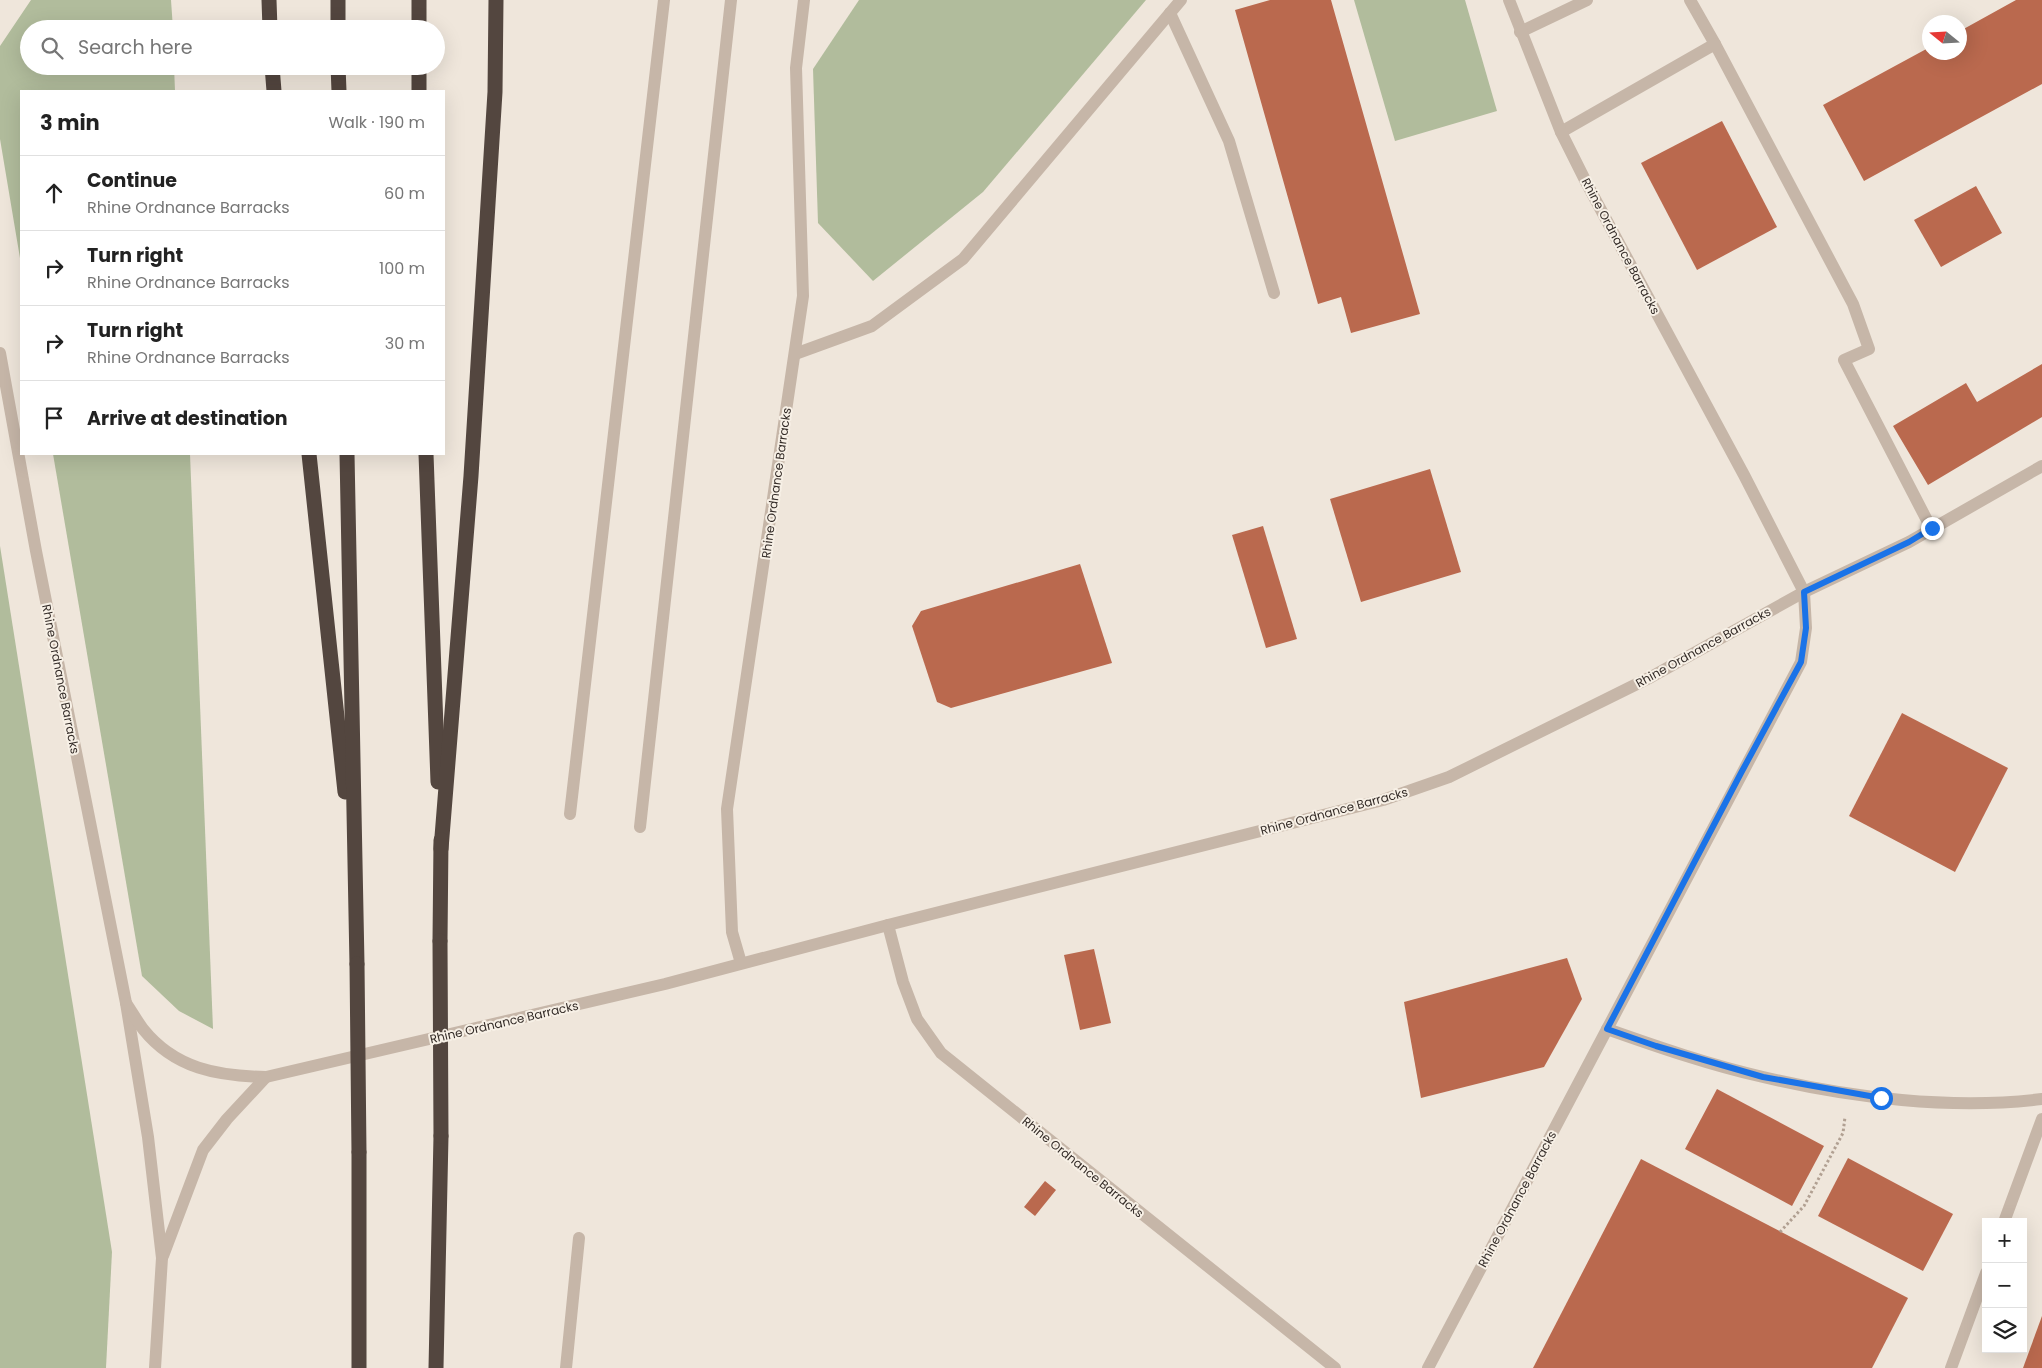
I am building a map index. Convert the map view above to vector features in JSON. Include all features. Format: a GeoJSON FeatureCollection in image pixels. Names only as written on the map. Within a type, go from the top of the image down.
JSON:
{"type":"FeatureCollection","features":[{"type":"Feature","properties":{"kind":"highway"},"geometry":{"type":"LineString","coordinates":[[268,0],[269,20]]}},
{"type":"Feature","properties":{"kind":"highway"},"geometry":{"type":"LineString","coordinates":[[338,0],[338,20]]}},
{"type":"Feature","properties":{"kind":"highway"},"geometry":{"type":"LineString","coordinates":[[419,0],[419,20]]}},
{"type":"Feature","properties":{"kind":"highway"},"geometry":{"type":"LineString","coordinates":[[441,849],[471,476],[495,92],[496,0]]}},
{"type":"Feature","properties":{"kind":"highway"},"geometry":{"type":"LineString","coordinates":[[273,75],[274,90]]}},
{"type":"Feature","properties":{"kind":"highway"},"geometry":{"type":"LineString","coordinates":[[338,75],[339,90]]}},
{"type":"Feature","properties":{"kind":"highway"},"geometry":{"type":"LineString","coordinates":[[419,75],[419,90]]}},
{"type":"Feature","properties":{"kind":"highway"},"geometry":{"type":"LineString","coordinates":[[309,455],[356,885]]}},
{"type":"Feature","properties":{"kind":"highway"},"geometry":{"type":"LineString","coordinates":[[347,455],[356,885],[359,1368]]}},
{"type":"Feature","properties":{"kind":"highway"},"geometry":{"type":"LineString","coordinates":[[426,455],[441,849],[441,1136],[436,1368]]}},
{"type":"Feature","properties":{"kind":"street"},"geometry":{"type":"LineString","coordinates":[[570,814],[664,0]]}},
{"type":"Feature","properties":{"kind":"street"},"geometry":{"type":"LineString","coordinates":[[640,827],[731,0]]}},
{"type":"Feature","properties":{"kind":"street","name":"Rhine Ordnance Barracks"},"geometry":{"type":"LineString","coordinates":[[741,963],[732,932],[726,809],[803,296],[796,68],[804,0]]}},
{"type":"Feature","properties":{"kind":"street"},"geometry":{"type":"LineString","coordinates":[[795,354],[872,326],[963,260],[1181,0]]}},
{"type":"Feature","properties":{"kind":"street","name":"Rhine Ordnance Barracks"},"geometry":{"type":"LineString","coordinates":[[1428,1368],[1801,662],[1806,628],[1804,592],[1744,475],[1587,184],[1562,132],[1520,32],[1509,0]]}},
{"type":"Feature","properties":{"kind":"street"},"geometry":{"type":"LineString","coordinates":[[1520,32],[1587,0]]}},
{"type":"Feature","properties":{"kind":"street"},"geometry":{"type":"LineString","coordinates":[[1690,0],[1853,304],[1869,349],[1844,360],[1932,528]]}},
{"type":"Feature","properties":{"kind":"street"},"geometry":{"type":"LineString","coordinates":[[1170,13],[1229,141],[1274,293]]}},
{"type":"Feature","properties":{"kind":"street"},"geometry":{"type":"LineString","coordinates":[[1562,132],[1715,44]]}},
{"type":"Feature","properties":{"kind":"street","name":"Rhine Ordnance Barracks"},"geometry":{"type":"LineString","coordinates":[[0,354],[36,551],[126,1003],[148,1137],[162,1258],[156,1368]]}},
{"type":"Feature","properties":{"kind":"street","name":"Rhine Ordnance Barracks"},"geometry":{"type":"LineString","coordinates":[[126,1003],[143,1029],[163,1050],[187,1064],[218,1074],[266,1077],[665,984],[888,925],[1383,800],[1449,777],[1651,677],[1804,592],[1909,542],[2042,466]]}},
{"type":"Feature","properties":{"kind":"street","name":"Rhine Ordnance Barracks"},"geometry":{"type":"LineString","coordinates":[[888,925],[903,982],[917,1019],[941,1053],[1335,1368]]}},
{"type":"Feature","properties":{"kind":"street"},"geometry":{"type":"LineString","coordinates":[[1607,1029],[1656,1046],[1763,1077],[1849,1093],[1881,1098],[2002,1104],[2042,1099]]}},
{"type":"Feature","properties":{"kind":"street","name":"Rhine Ordnance Barracks"},"geometry":{"type":"LineString","coordinates":[[162,1258],[203,1150],[227,1119],[266,1077]]}},
{"type":"Feature","properties":{"kind":"street"},"geometry":{"type":"LineString","coordinates":[[2005,1218],[2042,1119]]}},
{"type":"Feature","properties":{"kind":"street"},"geometry":{"type":"LineString","coordinates":[[566,1368],[579,1238]]}},
{"type":"Feature","properties":{"kind":"street"},"geometry":{"type":"LineString","coordinates":[[1951,1368],[1982,1284]]}},
{"type":"Feature","properties":{"kind":"path"},"geometry":{"type":"LineString","coordinates":[[1780,1232],[1804,1206],[1843,1134],[1849,1093]]}},
{"type":"Feature","properties":{"kind":"green space"},"geometry":{"type":"Polygon","coordinates":[[[31,0],[171,0],[172,20],[20,20],[20,75],[174,75],[175,90],[20,90],[20,258],[0,139],[0,46],[31,0]]]}},
{"type":"Feature","properties":{"kind":"green space"},"geometry":{"type":"Polygon","coordinates":[[[859,0],[1146,0],[983,192],[873,281],[818,223],[813,69],[859,0]]]}},
{"type":"Feature","properties":{"kind":"green space"},"geometry":{"type":"Polygon","coordinates":[[[1354,0],[1465,0],[1497,111],[1395,141],[1354,0]]]}},
{"type":"Feature","properties":{"kind":"green space"},"geometry":{"type":"Polygon","coordinates":[[[53,455],[190,455],[213,1029],[179,1011],[142,976],[53,455]]]}},
{"type":"Feature","properties":{"kind":"green space"},"geometry":{"type":"Polygon","coordinates":[[[0,546],[112,1252],[106,1368],[0,1368],[0,546]]]}},
{"type":"Feature","properties":{"kind":"building"},"geometry":{"type":"Polygon","coordinates":[[[1270,0],[1331,0],[1420,314],[1351,333],[1341,297],[1318,304],[1235,10],[1270,0]]]}},
{"type":"Feature","properties":{"kind":"building"},"geometry":{"type":"Polygon","coordinates":[[[2016,0],[2042,0],[2042,84],[1864,181],[1823,105],[1922,51],[1922,60],[1967,60],[1967,27],[2016,0]]]}},
{"type":"Feature","properties":{"kind":"building"},"geometry":{"type":"Polygon","coordinates":[[[1722,121],[1777,227],[1697,270],[1641,163],[1722,121]]]}},
{"type":"Feature","properties":{"kind":"building"},"geometry":{"type":"Polygon","coordinates":[[[1976,186],[2002,233],[1941,267],[1914,220],[1976,186]]]}},
{"type":"Feature","properties":{"kind":"building"},"geometry":{"type":"Polygon","coordinates":[[[2042,364],[2042,417],[1928,485],[1893,426],[1966,383],[1977,402],[2042,364]]]}},
{"type":"Feature","properties":{"kind":"building"},"geometry":{"type":"Polygon","coordinates":[[[1430,469],[1461,572],[1361,602],[1330,499],[1430,469]]]}},
{"type":"Feature","properties":{"kind":"building"},"geometry":{"type":"Polygon","coordinates":[[[1263,526],[1297,639],[1266,648],[1232,535],[1263,526]]]}},
{"type":"Feature","properties":{"kind":"building"},"geometry":{"type":"Polygon","coordinates":[[[1080,564],[1112,663],[951,708],[937,702],[912,626],[921,611],[1080,564]]]}},
{"type":"Feature","properties":{"kind":"building"},"geometry":{"type":"Polygon","coordinates":[[[1902,713],[2008,768],[1955,872],[1849,816],[1902,713]]]}},
{"type":"Feature","properties":{"kind":"building"},"geometry":{"type":"Polygon","coordinates":[[[1094,949],[1111,1023],[1080,1030],[1064,955],[1094,949]]]}},
{"type":"Feature","properties":{"kind":"building"},"geometry":{"type":"Polygon","coordinates":[[[1567,958],[1582,999],[1544,1067],[1421,1098],[1404,1002],[1567,958]]]}},
{"type":"Feature","properties":{"kind":"building"},"geometry":{"type":"Polygon","coordinates":[[[1717,1089],[1824,1146],[1792,1206],[1685,1149],[1717,1089]]]}},
{"type":"Feature","properties":{"kind":"building"},"geometry":{"type":"Polygon","coordinates":[[[1848,1158],[1953,1214],[1923,1271],[1818,1216],[1848,1158]]]}},
{"type":"Feature","properties":{"kind":"building"},"geometry":{"type":"Polygon","coordinates":[[[1641,1159],[1908,1298],[1872,1368],[1533,1368],[1641,1159]]]}},
{"type":"Feature","properties":{"kind":"building"},"geometry":{"type":"Polygon","coordinates":[[[1045,1181],[1056,1190],[1035,1216],[1024,1207],[1045,1181]]]}},
{"type":"Feature","properties":{"kind":"building"},"geometry":{"type":"Polygon","coordinates":[[[2042,1316],[2042,1368],[2023,1368],[2042,1316]]]}},
{"type":"Feature","properties":{"kind":"route"},"geometry":{"type":"LineString","coordinates":[[1881,1098],[1763,1077],[1656,1046],[1607,1029],[1801,662],[1806,628],[1804,592],[1909,542],[1932,528]]}}]}
